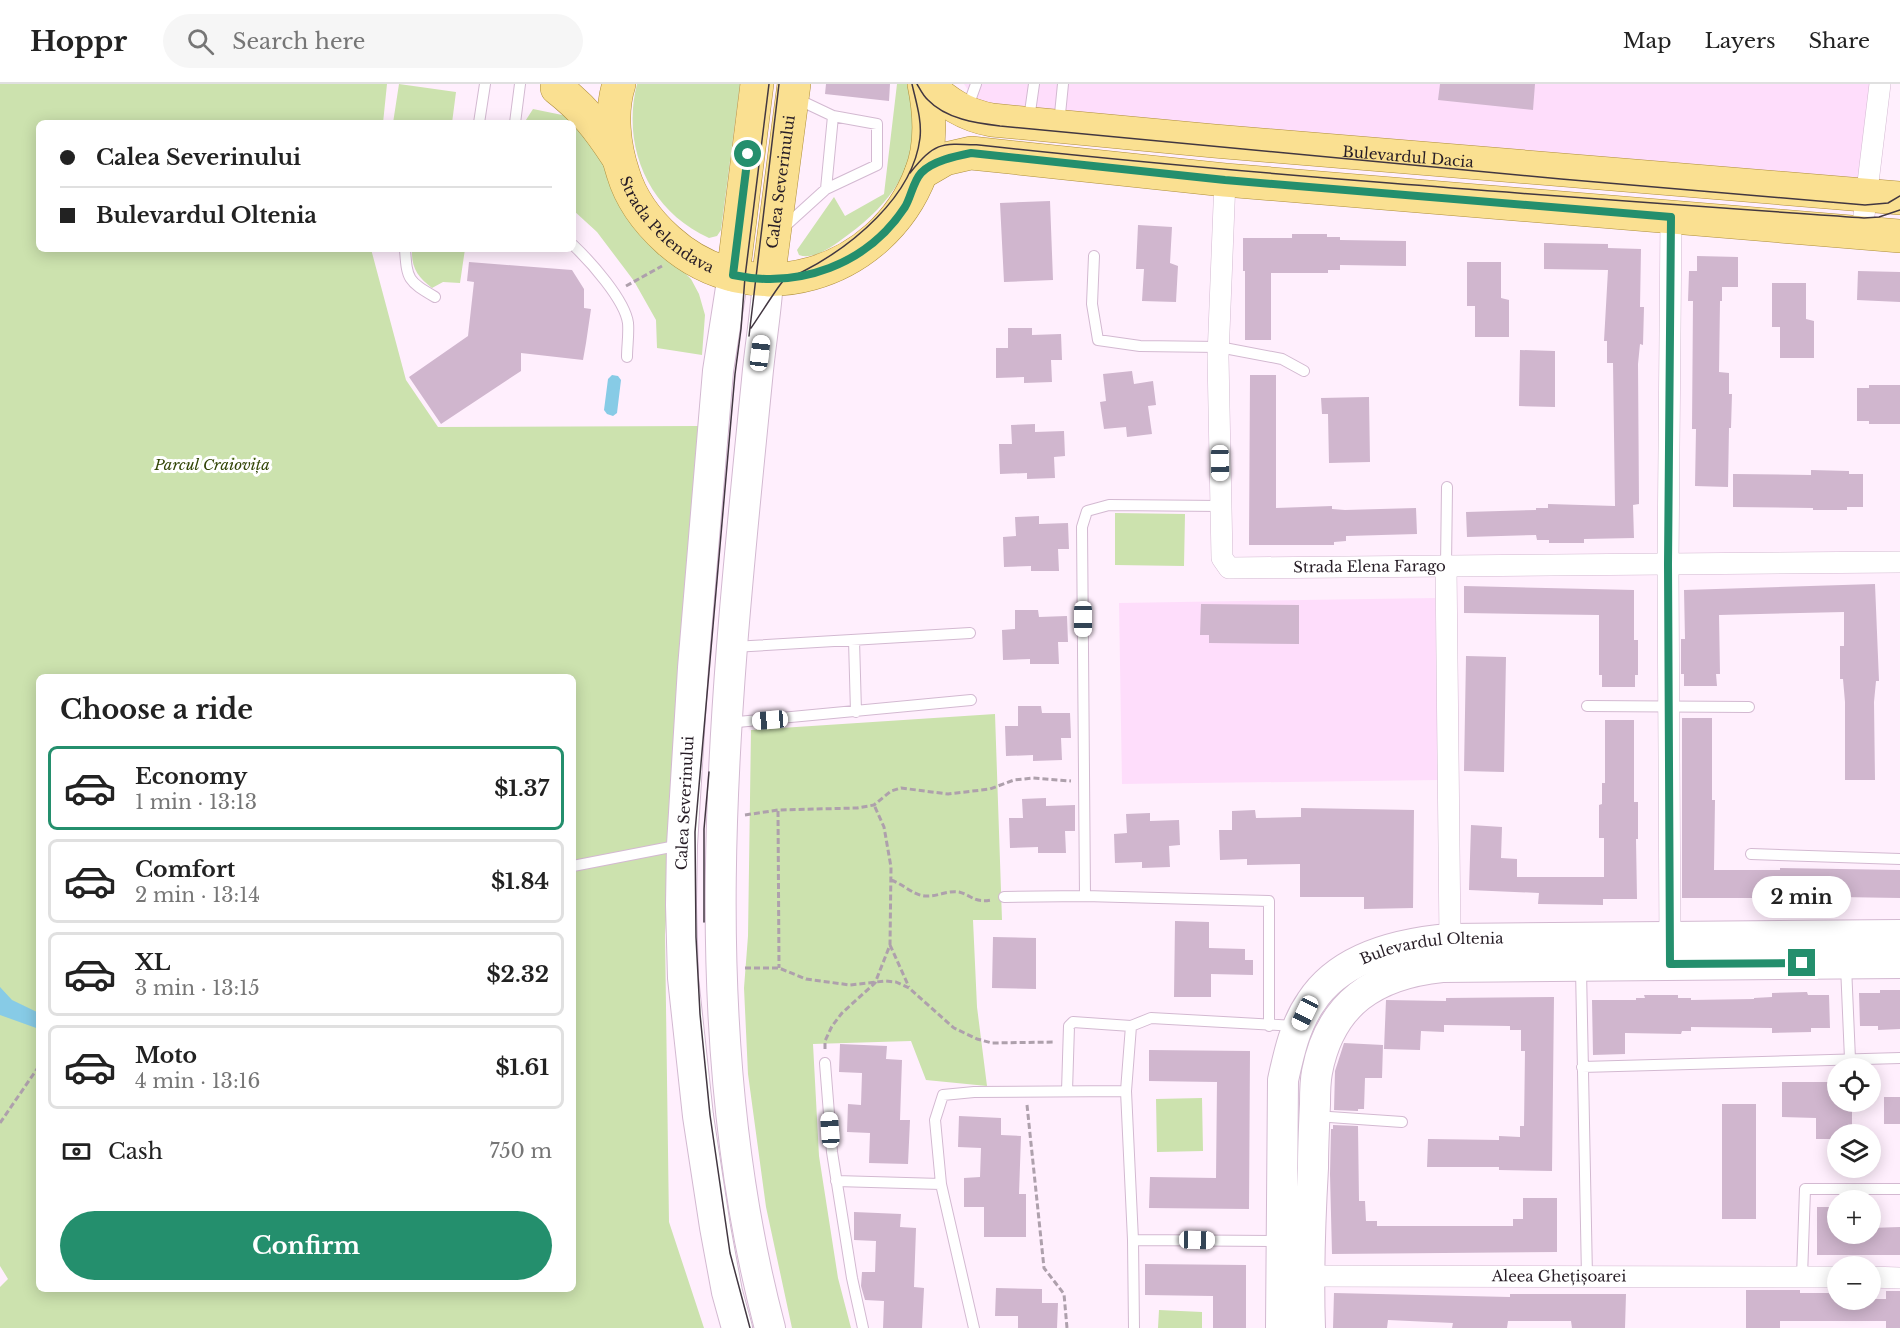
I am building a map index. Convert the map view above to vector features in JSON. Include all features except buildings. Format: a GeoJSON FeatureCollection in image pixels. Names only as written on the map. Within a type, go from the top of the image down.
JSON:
{"type":"FeatureCollection","features":[{"type":"Feature","properties":{"kind":"main road","name":"Strada Pelendava"},"geometry":{"type":"LineString","coordinates":[[546,86],[593,84]]}},
{"type":"Feature","properties":{"kind":"main road","name":"Strada Pelendava"},"geometry":{"type":"LineString","coordinates":[[619,84],[614,119],[618,158],[626,182],[639,206],[654,227],[678,249],[705,265],[733,275]]}},
{"type":"Feature","properties":{"kind":"main road","name":"Calea Severinului"},"geometry":{"type":"LineString","coordinates":[[737,1328],[727,1292],[715,1227],[690,1054],[683,978],[681,905],[682,844],[693,668],[717,382],[733,275],[756,84]]}},
{"type":"Feature","properties":{"kind":"main road","name":"Bulevardul Dacia"},"geometry":{"type":"LineString","coordinates":[[925,84],[948,103],[971,99],[992,120],[1900,198]]}},
{"type":"Feature","properties":{"kind":"main road","name":"Bulevardul Dacia"},"geometry":{"type":"LineString","coordinates":[[768,280],[810,275],[827,270],[856,255],[884,233],[906,206],[921,173],[928,139],[929,115],[925,84]]}},
{"type":"Feature","properties":{"kind":"main road","name":"Strada Pelendava"},"geometry":{"type":"LineString","coordinates":[[546,86],[579,105],[600,130],[618,158]]}},
{"type":"Feature","properties":{"kind":"main road","name":"Calea Severinului"},"geometry":{"type":"LineString","coordinates":[[770,1328],[758,1283],[745,1216],[722,1022],[722,823],[727,723],[757,376],[793,90]]}},
{"type":"Feature","properties":{"kind":"main road"},"geometry":{"type":"LineString","coordinates":[[921,173],[945,159],[971,153],[1225,180],[1900,236]]}},
{"type":"Feature","properties":{"kind":"main road"},"geometry":{"type":"LineString","coordinates":[[733,275],[768,280]]}},
{"type":"Feature","properties":{"kind":"main road","name":"Bulevardul Oltenia"},"geometry":{"type":"LineString","coordinates":[[1310,1328],[1282,1241],[1283,1080],[1289,1052],[1311,1001],[1333,977],[1366,974],[1394,976],[1434,968],[1581,966],[1670,950],[1900,935]]}},
{"type":"Feature","properties":{"kind":"main road","name":"Bulevardul Oltenia"},"geometry":{"type":"LineString","coordinates":[[1281,1328],[1294,1276],[1315,1116],[1316,1073],[1329,1032],[1340,1014],[1356,997],[1366,974],[1414,942],[1450,939],[1670,950],[1845,963],[1900,963]]}},
{"type":"Feature","properties":{"kind":"street"},"geometry":{"type":"LineString","coordinates":[[1862,232],[1880,84]]}},
{"type":"Feature","properties":{"kind":"street","name":"Strada Elena Farago"},"geometry":{"type":"LineString","coordinates":[[1225,180],[1219,347],[1222,558],[1229,568],[1900,562]]}},
{"type":"Feature","properties":{"kind":"street"},"geometry":{"type":"LineString","coordinates":[[1670,950],[1668,564],[1671,217]]}},
{"type":"Feature","properties":{"kind":"street"},"geometry":{"type":"LineString","coordinates":[[1446,566],[1450,939]]}},
{"type":"Feature","properties":{"kind":"street","name":"Aleea Ghețișoarei"},"geometry":{"type":"LineString","coordinates":[[1294,1276],[1827,1277]]}},
{"type":"Feature","properties":{"kind":"street"},"geometry":{"type":"LineString","coordinates":[[1881,1277],[1900,1278]]}},
{"type":"Feature","properties":{"kind":"lane"},"geometry":{"type":"LineString","coordinates":[[479,120],[485,84]]}},
{"type":"Feature","properties":{"kind":"lane"},"geometry":{"type":"LineString","coordinates":[[515,120],[520,84]]}},
{"type":"Feature","properties":{"kind":"lane"},"geometry":{"type":"LineString","coordinates":[[1034,84],[1043,125]]}},
{"type":"Feature","properties":{"kind":"lane"},"geometry":{"type":"LineString","coordinates":[[1043,125],[1063,84]]}},
{"type":"Feature","properties":{"kind":"lane"},"geometry":{"type":"LineString","coordinates":[[774,236],[826,189],[877,165],[877,124],[833,116],[793,90]]}},
{"type":"Feature","properties":{"kind":"lane"},"geometry":{"type":"LineString","coordinates":[[826,189],[833,116]]}},
{"type":"Feature","properties":{"kind":"lane"},"geometry":{"type":"LineString","coordinates":[[576,248],[590,261],[614,292],[628,321],[627,357]]}},
{"type":"Feature","properties":{"kind":"lane"},"geometry":{"type":"LineString","coordinates":[[405,252],[406,268],[413,284],[435,297]]}},
{"type":"Feature","properties":{"kind":"lane"},"geometry":{"type":"LineString","coordinates":[[1094,256],[1092,304],[1098,340],[1140,346],[1219,347],[1282,359],[1304,371]]}},
{"type":"Feature","properties":{"kind":"lane"},"geometry":{"type":"LineString","coordinates":[[1446,566],[1447,487]]}},
{"type":"Feature","properties":{"kind":"lane"},"geometry":{"type":"LineString","coordinates":[[1085,896],[1082,526],[1088,511],[1109,505],[1221,506]]}},
{"type":"Feature","properties":{"kind":"lane"},"geometry":{"type":"LineString","coordinates":[[733,647],[970,633]]}},
{"type":"Feature","properties":{"kind":"lane"},"geometry":{"type":"LineString","coordinates":[[854,640],[856,712]]}},
{"type":"Feature","properties":{"kind":"lane"},"geometry":{"type":"LineString","coordinates":[[727,723],[971,700]]}},
{"type":"Feature","properties":{"kind":"lane"},"geometry":{"type":"LineString","coordinates":[[1587,706],[1749,707]]}},
{"type":"Feature","properties":{"kind":"lane"},"geometry":{"type":"LineString","coordinates":[[576,865],[682,844]]}},
{"type":"Feature","properties":{"kind":"lane"},"geometry":{"type":"LineString","coordinates":[[1752,854],[1900,859]]}},
{"type":"Feature","properties":{"kind":"lane"},"geometry":{"type":"LineString","coordinates":[[1004,897],[1085,896],[1269,901],[1269,1026]]}},
{"type":"Feature","properties":{"kind":"lane"},"geometry":{"type":"LineString","coordinates":[[1845,963],[1850,1058]]}},
{"type":"Feature","properties":{"kind":"lane"},"geometry":{"type":"LineString","coordinates":[[1581,966],[1587,1277]]}},
{"type":"Feature","properties":{"kind":"lane"},"geometry":{"type":"LineString","coordinates":[[1067,1091],[1070,1026],[1076,1021],[1131,1026],[1151,1018],[1299,1026]]}},
{"type":"Feature","properties":{"kind":"lane"},"geometry":{"type":"LineString","coordinates":[[1131,1026],[1126,1091],[1133,1240],[1134,1328]]}},
{"type":"Feature","properties":{"kind":"lane"},"geometry":{"type":"LineString","coordinates":[[1881,1058],[1900,1058]]}},
{"type":"Feature","properties":{"kind":"lane"},"geometry":{"type":"LineString","coordinates":[[1582,1067],[1827,1060]]}},
{"type":"Feature","properties":{"kind":"lane"},"geometry":{"type":"LineString","coordinates":[[825,1063],[836,1181],[863,1328]]}},
{"type":"Feature","properties":{"kind":"lane"},"geometry":{"type":"LineString","coordinates":[[974,1328],[941,1184],[935,1120],[943,1095],[974,1092],[1126,1091]]}},
{"type":"Feature","properties":{"kind":"lane"},"geometry":{"type":"LineString","coordinates":[[1315,1116],[1402,1122]]}},
{"type":"Feature","properties":{"kind":"lane"},"geometry":{"type":"LineString","coordinates":[[836,1181],[941,1184]]}},
{"type":"Feature","properties":{"kind":"lane"},"geometry":{"type":"LineString","coordinates":[[1802,1277],[1804,1189],[1900,1188]]}},
{"type":"Feature","properties":{"kind":"lane"},"geometry":{"type":"LineString","coordinates":[[1133,1240],[1282,1241]]}},
{"type":"Feature","properties":{"kind":"path"},"geometry":{"type":"LineString","coordinates":[[614,292],[673,261],[691,258]]}},
{"type":"Feature","properties":{"kind":"path"},"geometry":{"type":"LineString","coordinates":[[744,815],[778,810],[874,806],[891,790],[901,788],[948,794],[990,789],[1014,780],[1033,778],[1084,782]]}},
{"type":"Feature","properties":{"kind":"path"},"geometry":{"type":"LineString","coordinates":[[825,1063],[825,1041],[832,1026],[842,1013],[875,983],[890,945],[891,867],[884,827],[874,806]]}},
{"type":"Feature","properties":{"kind":"path"},"geometry":{"type":"LineString","coordinates":[[778,810],[779,968]]}},
{"type":"Feature","properties":{"kind":"path"},"geometry":{"type":"LineString","coordinates":[[891,880],[924,896],[955,892],[980,902],[1004,897]]}},
{"type":"Feature","properties":{"kind":"path"},"geometry":{"type":"LineString","coordinates":[[890,945],[909,988]]}},
{"type":"Feature","properties":{"kind":"path"},"geometry":{"type":"LineString","coordinates":[[722,968],[779,968],[806,979],[850,985],[897,982],[909,988],[954,1028],[977,1039],[992,1043],[1069,1041]]}},
{"type":"Feature","properties":{"kind":"path"},"geometry":{"type":"LineString","coordinates":[[0,1123],[36,1070]]}},
{"type":"Feature","properties":{"kind":"path"},"geometry":{"type":"LineString","coordinates":[[1025,1092],[1044,1269],[1064,1294],[1067,1328]]}},
{"type":"Feature","properties":{"kind":"shaded area"},"geometry":{"type":"Polygon","coordinates":[[[964,84],[1877,84],[1866,195],[981,109],[964,84]]]}},
{"type":"Feature","properties":{"kind":"shaded area"},"geometry":{"type":"Polygon","coordinates":[[[1435,598],[1438,780],[1122,784],[1119,603],[1435,598]]]}},
{"type":"Feature","properties":{"kind":"green space","name":"Parcul Craiovița"},"geometry":{"type":"Polygon","coordinates":[[[0,84],[387,84],[383,120],[36,120],[36,252],[372,252],[406,380],[438,427],[699,426],[665,935],[669,1222],[704,1328],[0,1328],[0,1287],[8,1279],[0,1266],[0,84]]]}},
{"type":"Feature","properties":{"kind":"green space"},"geometry":{"type":"Polygon","coordinates":[[[399,84],[456,92],[452,120],[393,120],[399,84]]]}},
{"type":"Feature","properties":{"kind":"green space"},"geometry":{"type":"Polygon","coordinates":[[[637,84],[740,84],[721,230],[717,236],[709,238],[688,226],[670,211],[644,174],[633,131],[633,108],[637,84]]]}},
{"type":"Feature","properties":{"kind":"green space"},"geometry":{"type":"Polygon","coordinates":[[[897,84],[909,84],[916,116],[914,140],[903,174],[883,203],[856,228],[821,252],[810,256],[799,255],[797,250],[834,197],[845,216],[884,194],[897,84]]]}},
{"type":"Feature","properties":{"kind":"green space"},"geometry":{"type":"Polygon","coordinates":[[[533,109],[567,116],[575,120],[526,120],[533,109]]]}},
{"type":"Feature","properties":{"kind":"green space"},"geometry":{"type":"Polygon","coordinates":[[[576,120],[583,124],[652,240],[691,279],[699,294],[705,315],[702,355],[657,348],[656,320],[634,281],[597,232],[576,213],[576,120]]]}},
{"type":"Feature","properties":{"kind":"green space"},"geometry":{"type":"Polygon","coordinates":[[[412,252],[465,252],[460,283],[443,282],[432,288],[416,272],[412,252]]]}},
{"type":"Feature","properties":{"kind":"green space"},"geometry":{"type":"Polygon","coordinates":[[[1115,513],[1185,514],[1184,566],[1115,565],[1115,513]]]}},
{"type":"Feature","properties":{"kind":"green space"},"geometry":{"type":"Polygon","coordinates":[[[995,714],[1002,920],[973,920],[977,1007],[987,1086],[926,1080],[911,1041],[813,1044],[819,1156],[838,1278],[851,1328],[792,1328],[766,1207],[748,1074],[744,988],[748,936],[751,730],[995,714]]]}},
{"type":"Feature","properties":{"kind":"green space"},"geometry":{"type":"Polygon","coordinates":[[[1202,1098],[1203,1151],[1157,1152],[1156,1099],[1202,1098]]]}},
{"type":"Feature","properties":{"kind":"green space"},"geometry":{"type":"Polygon","coordinates":[[[1159,1310],[1202,1312],[1202,1328],[1158,1328],[1159,1310]]]}},
{"type":"Feature","properties":{"kind":"water"},"geometry":{"type":"Polygon","coordinates":[[[612,375],[618,376],[621,380],[617,413],[613,416],[604,410],[608,379],[612,375]]]}},
{"type":"Feature","properties":{"kind":"water"},"geometry":{"type":"Polygon","coordinates":[[[0,987],[12,1000],[36,1012],[36,1028],[0,1015],[0,987]]]}},
{"type":"Feature","properties":{"kind":"tram line"},"geometry":{"type":"LineString","coordinates":[[750,1328],[730,1253],[710,1115],[700,1014],[696,937],[695,832],[735,374],[769,84]]}},
{"type":"Feature","properties":{"kind":"tram line"},"geometry":{"type":"LineString","coordinates":[[749,336],[779,84]]}},
{"type":"Feature","properties":{"kind":"tram line"},"geometry":{"type":"LineString","coordinates":[[751,328],[785,279],[800,273],[840,249],[877,218],[893,200],[915,160],[920,138],[919,118],[912,84]]}},
{"type":"Feature","properties":{"kind":"tram line"},"geometry":{"type":"LineString","coordinates":[[917,84],[926,98],[943,112],[971,121],[1000,126],[1865,205],[1888,203],[1900,196]]}},
{"type":"Feature","properties":{"kind":"tram line"},"geometry":{"type":"LineString","coordinates":[[910,173],[933,150],[947,145],[966,144],[1310,177],[1864,218],[1879,217],[1900,210]]}},
{"type":"Feature","properties":{"kind":"tram line"},"geometry":{"type":"LineString","coordinates":[[704,922],[704,829],[709,772]]}},
{"type":"Feature","properties":{"kind":"route"},"geometry":{"type":"LineString","coordinates":[[748,154],[733,275],[768,280],[801,277],[827,270],[856,255],[884,233],[906,206],[921,173],[945,159],[971,153],[1225,180],[1671,217],[1668,564],[1670,964],[1802,963]]}}]}
